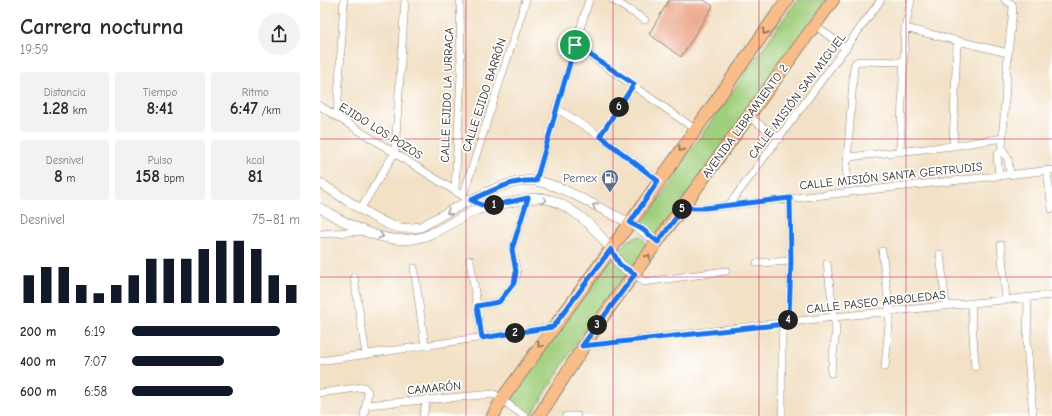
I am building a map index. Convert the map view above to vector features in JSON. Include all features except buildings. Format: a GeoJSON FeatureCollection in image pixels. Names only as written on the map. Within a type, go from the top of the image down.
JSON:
{"type":"FeatureCollection","features":[{"type":"Feature","properties":{"kind":"main road"},"geometry":{"type":"LineString","coordinates":[[493,416],[502,399],[630,223],[658,181],[787,0]]}},
{"type":"Feature","properties":{"kind":"main road","name":"AVENIDA LIBRAMIENTO 2"},"geometry":{"type":"LineString","coordinates":[[540,416],[582,346],[833,0]]}},
{"type":"Feature","properties":{"kind":"street"},"geometry":{"type":"LineString","coordinates":[[337,116],[344,0]]}},
{"type":"Feature","properties":{"kind":"street"},"geometry":{"type":"LineString","coordinates":[[361,208],[395,152],[405,0]]}},
{"type":"Feature","properties":{"kind":"street","name":"CALLE EJIDO LA URRACA"},"geometry":{"type":"LineString","coordinates":[[455,190],[461,75],[460,0]]}},
{"type":"Feature","properties":{"kind":"street","name":"CALLE EJIDO BARRÓN"},"geometry":{"type":"LineString","coordinates":[[467,198],[526,0]]}},
{"type":"Feature","properties":{"kind":"street"},"geometry":{"type":"LineString","coordinates":[[536,181],[556,108],[589,0]]}},
{"type":"Feature","properties":{"kind":"street"},"geometry":{"type":"LineString","coordinates":[[613,0],[645,20]]}},
{"type":"Feature","properties":{"kind":"street","name":"CALLE MISIÓN SAN MIGUEL"},"geometry":{"type":"LineString","coordinates":[[729,205],[780,139],[881,0]]}},
{"type":"Feature","properties":{"kind":"street"},"geometry":{"type":"LineString","coordinates":[[900,152],[905,28],[911,0]]}},
{"type":"Feature","properties":{"kind":"street"},"geometry":{"type":"LineString","coordinates":[[999,176],[997,156],[1002,148],[1008,54],[1013,9],[1009,2]]}},
{"type":"Feature","properties":{"kind":"street"},"geometry":{"type":"LineString","coordinates":[[815,25],[846,49]]}},
{"type":"Feature","properties":{"kind":"street"},"geometry":{"type":"LineString","coordinates":[[905,28],[1008,54]]}},
{"type":"Feature","properties":{"kind":"street"},"geometry":{"type":"LineString","coordinates":[[953,146],[957,42]]}},
{"type":"Feature","properties":{"kind":"street"},"geometry":{"type":"LineString","coordinates":[[575,45],[634,84],[695,129]]}},
{"type":"Feature","properties":{"kind":"street"},"geometry":{"type":"LineString","coordinates":[[846,177],[854,66],[856,62],[903,62]]}},
{"type":"Feature","properties":{"kind":"street"},"geometry":{"type":"LineString","coordinates":[[600,136],[634,84]]}},
{"type":"Feature","properties":{"kind":"street","name":"EJIDO LOS POZOS"},"geometry":{"type":"LineString","coordinates":[[320,106],[467,198],[486,207]]}},
{"type":"Feature","properties":{"kind":"street"},"geometry":{"type":"LineString","coordinates":[[556,108],[600,136],[658,181]]}},
{"type":"Feature","properties":{"kind":"street"},"geometry":{"type":"LineString","coordinates":[[748,116],[780,139]]}},
{"type":"Feature","properties":{"kind":"street"},"geometry":{"type":"LineString","coordinates":[[848,157],[953,146],[1003,138]]}},
{"type":"Feature","properties":{"kind":"street"},"geometry":{"type":"LineString","coordinates":[[1002,148],[1008,159],[1010,174]]}},
{"type":"Feature","properties":{"kind":"street"},"geometry":{"type":"LineString","coordinates":[[1050,170],[1052,209]]}},
{"type":"Feature","properties":{"kind":"street","name":"CALLE MISIÓN SANTA GERTRUDIS"},"geometry":{"type":"LineString","coordinates":[[686,204],[692,208],[729,205],[1050,170]]}},
{"type":"Feature","properties":{"kind":"street"},"geometry":{"type":"LineString","coordinates":[[320,183],[387,224],[400,228],[412,229],[421,227],[467,198],[519,181],[536,181],[567,192],[630,223],[642,229],[658,242]]}},
{"type":"Feature","properties":{"kind":"street"},"geometry":{"type":"LineString","coordinates":[[477,306],[499,302],[514,283],[516,272],[512,249],[528,198]]}},
{"type":"Feature","properties":{"kind":"street"},"geometry":{"type":"LineString","coordinates":[[320,208],[364,231],[388,238],[415,239],[427,236],[486,207],[528,198],[541,198],[561,205],[589,224],[611,249],[620,265],[635,274],[644,282],[726,271]]}},
{"type":"Feature","properties":{"kind":"street"},"geometry":{"type":"LineString","coordinates":[[782,416],[782,332],[789,318],[791,261],[790,198]]}},
{"type":"Feature","properties":{"kind":"street"},"geometry":{"type":"LineString","coordinates":[[320,234],[364,231]]}},
{"type":"Feature","properties":{"kind":"street"},"geometry":{"type":"LineString","coordinates":[[1001,245],[1006,300]]}},
{"type":"Feature","properties":{"kind":"street"},"geometry":{"type":"LineString","coordinates":[[882,251],[890,313],[885,367]]}},
{"type":"Feature","properties":{"kind":"street"},"geometry":{"type":"LineString","coordinates":[[940,254],[946,305]]}},
{"type":"Feature","properties":{"kind":"street"},"geometry":{"type":"LineString","coordinates":[[470,260],[482,338]]}},
{"type":"Feature","properties":{"kind":"street"},"geometry":{"type":"LineString","coordinates":[[757,264],[791,261]]}},
{"type":"Feature","properties":{"kind":"street"},"geometry":{"type":"LineString","coordinates":[[827,264],[836,330],[831,373]]}},
{"type":"Feature","properties":{"kind":"street"},"geometry":{"type":"LineString","coordinates":[[414,268],[426,346]]}},
{"type":"Feature","properties":{"kind":"street"},"geometry":{"type":"LineString","coordinates":[[354,277],[366,355]]}},
{"type":"Feature","properties":{"kind":"street","name":"CALLE PASEO ARBOLEDAS"},"geometry":{"type":"LineString","coordinates":[[582,346],[786,324],[834,317],[890,313],[946,305],[1052,295]]}},
{"type":"Feature","properties":{"kind":"street"},"geometry":{"type":"LineString","coordinates":[[1028,298],[1028,346],[1033,416]]}},
{"type":"Feature","properties":{"kind":"street"},"geometry":{"type":"LineString","coordinates":[[971,303],[975,367]]}},
{"type":"Feature","properties":{"kind":"street"},"geometry":{"type":"LineString","coordinates":[[320,361],[553,327]]}},
{"type":"Feature","properties":{"kind":"street"},"geometry":{"type":"LineString","coordinates":[[320,393],[364,387],[368,392],[364,416]]}},
{"type":"Feature","properties":{"kind":"street","name":"CAMARÓN"},"geometry":{"type":"LineString","coordinates":[[366,405],[494,394],[502,399]]}},
{"type":"Feature","properties":{"kind":"street"},"geometry":{"type":"LineString","coordinates":[[424,416],[427,399]]}},
{"type":"Feature","properties":{"kind":"street"},"geometry":{"type":"LineString","coordinates":[[502,399],[524,416]]}},
{"type":"Feature","properties":{"kind":"street"},"geometry":{"type":"LineString","coordinates":[[566,416],[577,416]]}},
{"type":"Feature","properties":{"kind":"green space"},"geometry":{"type":"Polygon","coordinates":[[[797,0],[830,0],[657,235],[641,224],[670,184],[683,161],[797,0]]]}},
{"type":"Feature","properties":{"kind":"green space"},"geometry":{"type":"Polygon","coordinates":[[[639,236],[644,239],[646,247],[635,265],[627,266],[619,259],[620,250],[627,241],[639,236]]]}},
{"type":"Feature","properties":{"kind":"green space"},"geometry":{"type":"Polygon","coordinates":[[[611,256],[627,275],[582,334],[531,416],[529,416],[509,398],[611,256]]]}},
{"type":"Feature","properties":{"kind":"place","name":"Pemex"},"geometry":{"type":"Point","coordinates":[610,193]}},
{"type":"Feature","properties":{"kind":"route"},"geometry":{"type":"LineString","coordinates":[[575,45],[634,84],[600,136],[658,181],[630,223],[650,234],[658,242],[686,204],[692,208],[705,208],[790,198],[791,261],[789,318],[786,324],[582,346],[635,274],[627,271],[620,265],[611,249],[553,327],[482,338],[477,306],[499,302],[514,283],[516,272],[512,249],[528,198],[486,207],[471,200],[508,184],[519,181],[536,181],[575,45]]}}]}
